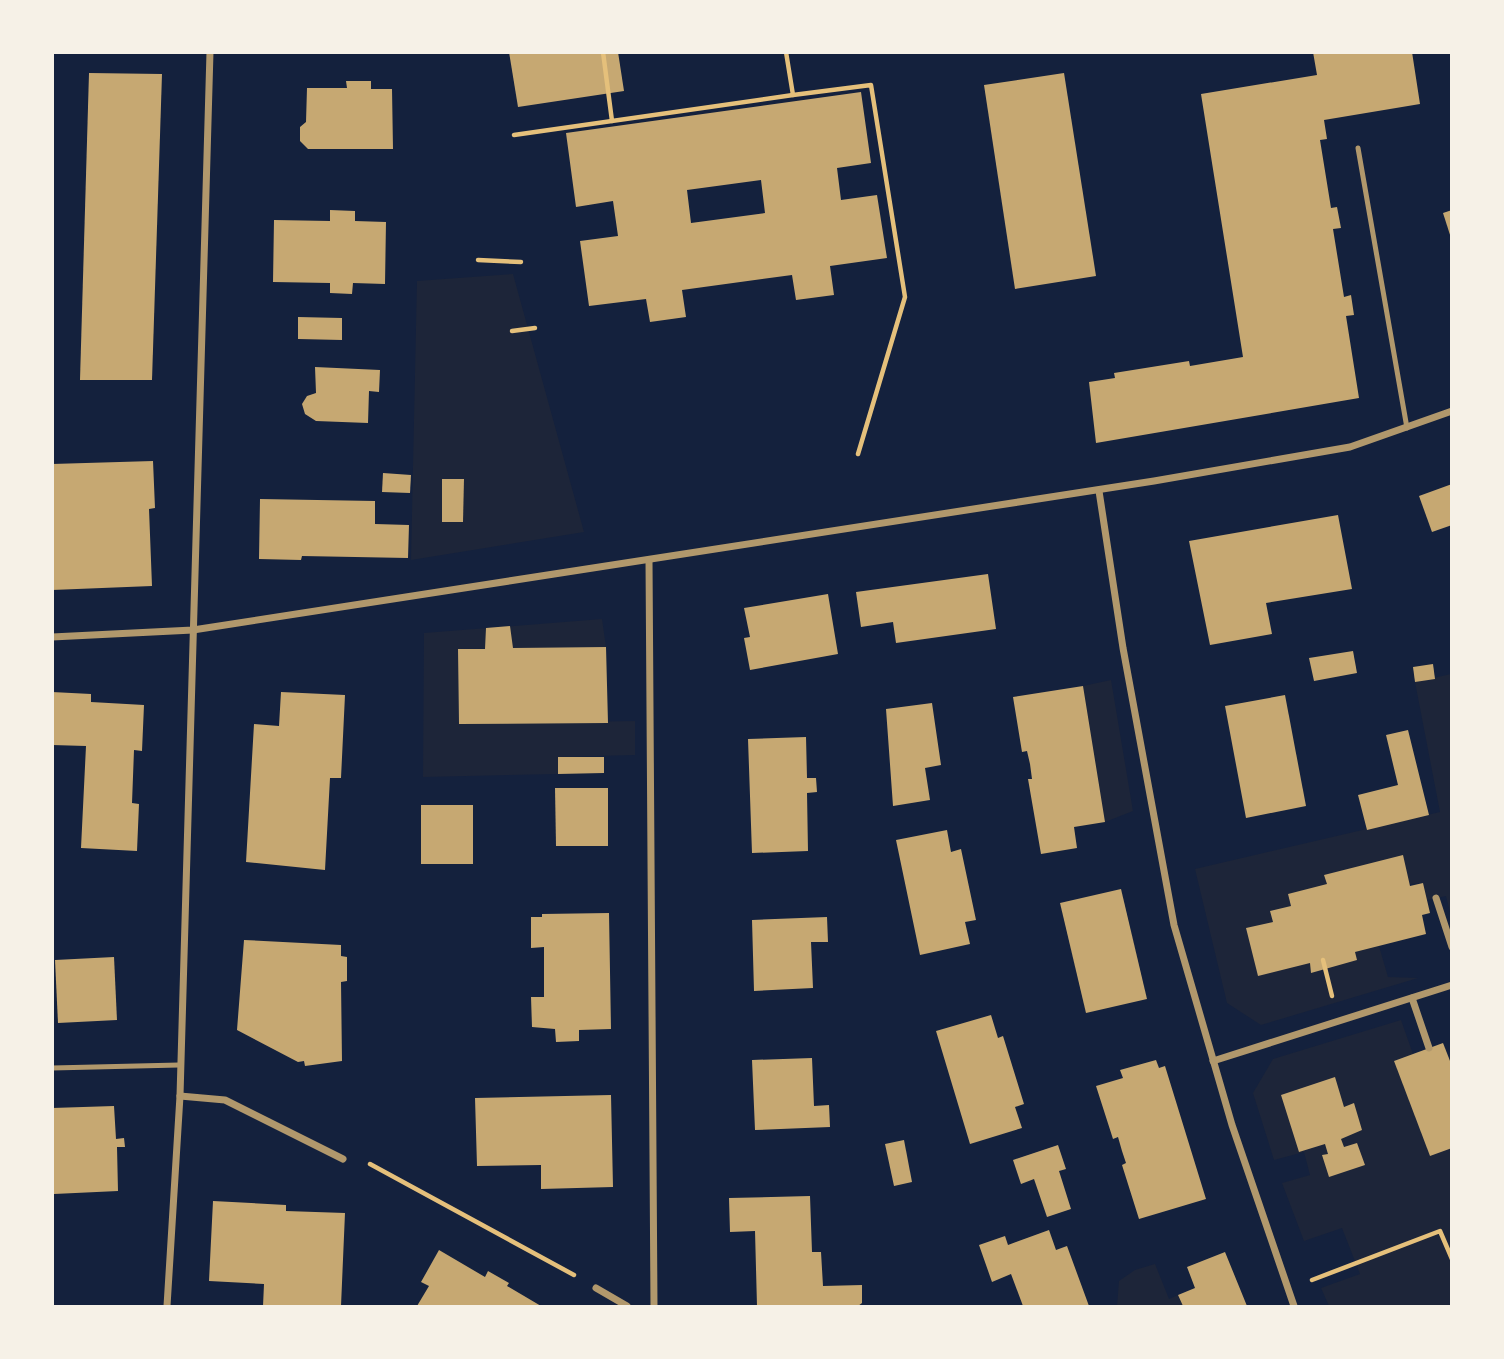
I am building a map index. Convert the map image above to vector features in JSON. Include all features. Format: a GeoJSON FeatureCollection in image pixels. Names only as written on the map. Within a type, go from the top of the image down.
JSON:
{"type":"FeatureCollection","features":[{"type":"Feature","properties":{"kind":"street"},"geometry":{"type":"LineString","coordinates":[[167,1307],[180,1096],[210,52]]}},
{"type":"Feature","properties":{"kind":"street"},"geometry":{"type":"LineString","coordinates":[[52,637],[193,630],[1099,491],[1350,447],[1451,411]]}},
{"type":"Feature","properties":{"kind":"street"},"geometry":{"type":"LineString","coordinates":[[1099,491],[1123,648],[1174,925],[1261,1216],[1294,1307]]}},
{"type":"Feature","properties":{"kind":"street"},"geometry":{"type":"LineString","coordinates":[[649,560],[654,1307]]}},
{"type":"Feature","properties":{"kind":"street"},"geometry":{"type":"LineString","coordinates":[[1436,898],[1451,947]]}},
{"type":"Feature","properties":{"kind":"street"},"geometry":{"type":"LineString","coordinates":[[1213,1061],[1451,985]]}},
{"type":"Feature","properties":{"kind":"street"},"geometry":{"type":"LineString","coordinates":[[1412,998],[1429,1048]]}},
{"type":"Feature","properties":{"kind":"street"},"geometry":{"type":"LineString","coordinates":[[180,1096],[225,1100],[343,1159]]}},
{"type":"Feature","properties":{"kind":"street"},"geometry":{"type":"LineString","coordinates":[[596,1288],[627,1307]]}},
{"type":"Feature","properties":{"kind":"lane"},"geometry":{"type":"LineString","coordinates":[[1358,148],[1407,428]]}},
{"type":"Feature","properties":{"kind":"lane"},"geometry":{"type":"LineString","coordinates":[[52,1068],[179,1065]]}},
{"type":"Feature","properties":{"kind":"path"},"geometry":{"type":"LineString","coordinates":[[603,52],[612,121]]}},
{"type":"Feature","properties":{"kind":"path"},"geometry":{"type":"LineString","coordinates":[[786,52],[793,95]]}},
{"type":"Feature","properties":{"kind":"path"},"geometry":{"type":"LineString","coordinates":[[514,135],[871,85],[905,297],[858,454]]}},
{"type":"Feature","properties":{"kind":"path"},"geometry":{"type":"LineString","coordinates":[[478,260],[521,262]]}},
{"type":"Feature","properties":{"kind":"path"},"geometry":{"type":"LineString","coordinates":[[512,331],[535,328]]}},
{"type":"Feature","properties":{"kind":"path"},"geometry":{"type":"LineString","coordinates":[[1323,960],[1339,1021]]}},
{"type":"Feature","properties":{"kind":"path"},"geometry":{"type":"LineString","coordinates":[[364,1161],[568,1272]]}},
{"type":"Feature","properties":{"kind":"path"},"geometry":{"type":"LineString","coordinates":[[1311,1281],[1440,1231],[1451,1259]]}},
{"type":"Feature","properties":{"kind":"shaded area"},"geometry":{"type":"Polygon","coordinates":[[[513,274],[584,532],[411,560],[417,281],[513,274]]]}},
{"type":"Feature","properties":{"kind":"shaded area"},"geometry":{"type":"Polygon","coordinates":[[[602,619],[606,647],[458,649],[459,724],[635,721],[635,755],[558,757],[558,774],[423,777],[424,633],[602,619]]]}},
{"type":"Feature","properties":{"kind":"shaded area"},"geometry":{"type":"Polygon","coordinates":[[[1451,674],[1451,916],[1446,896],[1427,900],[1423,883],[1288,894],[1291,906],[1271,911],[1273,922],[1246,929],[1258,975],[1379,946],[1388,977],[1418,978],[1261,1025],[1227,1003],[1195,869],[1440,812],[1415,682],[1451,674]]]}},
{"type":"Feature","properties":{"kind":"shaded area"},"geometry":{"type":"Polygon","coordinates":[[[1111,680],[1133,811],[1105,822],[1083,686],[1111,680]]]}},
{"type":"Feature","properties":{"kind":"shaded area"},"geometry":{"type":"Polygon","coordinates":[[[1401,1020],[1413,1054],[1394,1061],[1430,1156],[1451,1148],[1451,1306],[1329,1306],[1321,1288],[1360,1274],[1342,1228],[1304,1241],[1282,1183],[1310,1175],[1304,1152],[1274,1160],[1253,1093],[1273,1059],[1401,1020]]]}},
{"type":"Feature","properties":{"kind":"shaded area"},"geometry":{"type":"Polygon","coordinates":[[[1155,1264],[1169,1299],[1178,1295],[1183,1306],[1117,1306],[1119,1281],[1135,1270],[1155,1264]]]}},
{"type":"Feature","properties":{"kind":"building"},"geometry":{"type":"Polygon","coordinates":[[[509,52],[618,52],[624,91],[518,107],[509,52]]]}},
{"type":"Feature","properties":{"kind":"building"},"geometry":{"type":"Polygon","coordinates":[[[1313,52],[1412,52],[1420,104],[1324,120],[1327,139],[1320,140],[1331,208],[1337,207],[1341,228],[1333,229],[1344,297],[1351,295],[1354,315],[1346,316],[1359,398],[1096,443],[1089,382],[1115,378],[1114,373],[1189,361],[1190,366],[1243,357],[1201,94],[1317,75],[1313,52]]]}},
{"type":"Feature","properties":{"kind":"building"},"geometry":{"type":"Polygon","coordinates":[[[89,73],[162,74],[152,380],[80,380],[89,73]]]}},
{"type":"Feature","properties":{"kind":"building"},"geometry":{"type":"Polygon","coordinates":[[[1064,73],[1096,276],[1015,289],[984,85],[1064,73]]]}},
{"type":"Feature","properties":{"kind":"building"},"geometry":{"type":"Polygon","coordinates":[[[346,81],[371,81],[371,89],[392,89],[393,149],[308,149],[300,141],[300,127],[306,122],[307,88],[347,88],[346,81]]]}},
{"type":"Feature","properties":{"kind":"building"},"geometry":{"type":"Polygon","coordinates":[[[861,92],[871,163],[837,168],[841,200],[877,195],[887,258],[830,266],[834,295],[796,300],[792,275],[682,290],[686,317],[650,322],[646,299],[589,306],[580,241],[618,236],[613,201],[576,207],[566,133],[861,92]],[[761,180],[687,190],[691,223],[765,213],[761,180]]]}},
{"type":"Feature","properties":{"kind":"building"},"geometry":{"type":"Polygon","coordinates":[[[330,210],[355,211],[355,221],[386,222],[385,284],[353,283],[352,294],[330,293],[330,283],[273,282],[274,220],[330,221],[330,210]]]}},
{"type":"Feature","properties":{"kind":"building"},"geometry":{"type":"Polygon","coordinates":[[[1452,210],[1452,238],[1451,238],[1443,213],[1452,210]]]}},
{"type":"Feature","properties":{"kind":"building"},"geometry":{"type":"Polygon","coordinates":[[[298,317],[342,318],[342,340],[298,339],[298,317]]]}},
{"type":"Feature","properties":{"kind":"building"},"geometry":{"type":"Polygon","coordinates":[[[315,367],[380,370],[379,392],[369,391],[368,423],[316,421],[305,414],[302,404],[307,396],[316,393],[315,367]]]}},
{"type":"Feature","properties":{"kind":"building"},"geometry":{"type":"Polygon","coordinates":[[[153,461],[155,508],[149,509],[152,586],[52,590],[52,464],[153,461]]]}},
{"type":"Feature","properties":{"kind":"building"},"geometry":{"type":"Polygon","coordinates":[[[383,473],[411,475],[410,493],[382,492],[383,473]]]}},
{"type":"Feature","properties":{"kind":"building"},"geometry":{"type":"Polygon","coordinates":[[[442,479],[464,479],[463,522],[442,522],[442,479]]]}},
{"type":"Feature","properties":{"kind":"building"},"geometry":{"type":"Polygon","coordinates":[[[1452,484],[1452,525],[1432,532],[1419,496],[1452,484]]]}},
{"type":"Feature","properties":{"kind":"building"},"geometry":{"type":"Polygon","coordinates":[[[260,499],[375,501],[375,524],[409,525],[408,558],[302,556],[301,560],[259,559],[260,499]]]}},
{"type":"Feature","properties":{"kind":"building"},"geometry":{"type":"Polygon","coordinates":[[[1338,515],[1352,589],[1266,603],[1272,634],[1210,645],[1189,541],[1338,515]]]}},
{"type":"Feature","properties":{"kind":"building"},"geometry":{"type":"Polygon","coordinates":[[[988,574],[996,629],[896,643],[893,622],[861,627],[856,592],[988,574]]]}},
{"type":"Feature","properties":{"kind":"building"},"geometry":{"type":"Polygon","coordinates":[[[828,594],[838,654],[750,670],[744,638],[750,637],[744,608],[828,594]]]}},
{"type":"Feature","properties":{"kind":"building"},"geometry":{"type":"Polygon","coordinates":[[[510,626],[513,648],[606,647],[608,723],[459,724],[458,649],[485,649],[486,628],[510,626]]]}},
{"type":"Feature","properties":{"kind":"building"},"geometry":{"type":"Polygon","coordinates":[[[1353,651],[1357,673],[1314,681],[1309,658],[1353,651]]]}},
{"type":"Feature","properties":{"kind":"building"},"geometry":{"type":"Polygon","coordinates":[[[1433,664],[1435,679],[1415,682],[1413,667],[1433,664]]]}},
{"type":"Feature","properties":{"kind":"building"},"geometry":{"type":"Polygon","coordinates":[[[1083,686],[1105,822],[1074,827],[1077,848],[1041,854],[1028,779],[1032,779],[1030,764],[1027,751],[1022,752],[1013,697],[1083,686]]]}},
{"type":"Feature","properties":{"kind":"building"},"geometry":{"type":"Polygon","coordinates":[[[52,692],[91,694],[91,702],[144,705],[142,751],[134,750],[132,803],[139,804],[137,851],[81,848],[86,746],[52,745],[52,692]]]}},
{"type":"Feature","properties":{"kind":"building"},"geometry":{"type":"Polygon","coordinates":[[[281,692],[345,695],[341,778],[330,778],[325,870],[246,862],[254,724],[279,726],[281,692]]]}},
{"type":"Feature","properties":{"kind":"building"},"geometry":{"type":"Polygon","coordinates":[[[1285,695],[1306,806],[1246,818],[1225,706],[1285,695]]]}},
{"type":"Feature","properties":{"kind":"building"},"geometry":{"type":"Polygon","coordinates":[[[932,703],[941,765],[925,768],[930,800],[893,806],[886,709],[932,703]]]}},
{"type":"Feature","properties":{"kind":"building"},"geometry":{"type":"Polygon","coordinates":[[[1408,730],[1429,815],[1367,830],[1358,795],[1398,785],[1386,735],[1408,730]]]}},
{"type":"Feature","properties":{"kind":"building"},"geometry":{"type":"Polygon","coordinates":[[[806,737],[807,778],[816,778],[817,792],[807,793],[808,851],[752,853],[748,739],[806,737]]]}},
{"type":"Feature","properties":{"kind":"building"},"geometry":{"type":"Polygon","coordinates":[[[558,757],[604,757],[604,773],[558,774],[558,757]]]}},
{"type":"Feature","properties":{"kind":"building"},"geometry":{"type":"Polygon","coordinates":[[[555,788],[608,788],[608,846],[556,846],[555,788]]]}},
{"type":"Feature","properties":{"kind":"building"},"geometry":{"type":"Polygon","coordinates":[[[421,805],[473,805],[473,864],[421,864],[421,805]]]}},
{"type":"Feature","properties":{"kind":"building"},"geometry":{"type":"Polygon","coordinates":[[[947,830],[951,852],[961,849],[976,920],[965,922],[970,944],[920,955],[896,840],[947,830]]]}},
{"type":"Feature","properties":{"kind":"building"},"geometry":{"type":"Polygon","coordinates":[[[1403,855],[1410,886],[1423,883],[1430,913],[1422,915],[1426,934],[1355,952],[1357,960],[1311,973],[1310,963],[1258,976],[1246,928],[1273,922],[1270,911],[1291,906],[1288,894],[1327,884],[1324,875],[1403,855]]]}},
{"type":"Feature","properties":{"kind":"building"},"geometry":{"type":"Polygon","coordinates":[[[1121,889],[1147,999],[1086,1013],[1060,903],[1121,889]]]}},
{"type":"Feature","properties":{"kind":"building"},"geometry":{"type":"Polygon","coordinates":[[[609,913],[611,1029],[579,1030],[579,1041],[556,1042],[555,1029],[532,1027],[531,997],[544,997],[544,947],[531,948],[531,917],[542,917],[542,914],[609,913]]]}},
{"type":"Feature","properties":{"kind":"building"},"geometry":{"type":"Polygon","coordinates":[[[827,917],[828,942],[811,942],[813,988],[754,991],[752,920],[827,917]]]}},
{"type":"Feature","properties":{"kind":"building"},"geometry":{"type":"Polygon","coordinates":[[[244,940],[341,945],[341,956],[347,957],[347,981],[341,982],[342,1061],[305,1066],[304,1061],[298,1062],[237,1030],[244,940]]]}},
{"type":"Feature","properties":{"kind":"building"},"geometry":{"type":"Polygon","coordinates":[[[114,957],[117,1020],[58,1023],[55,960],[114,957]]]}},
{"type":"Feature","properties":{"kind":"building"},"geometry":{"type":"Polygon","coordinates":[[[991,1015],[998,1038],[1003,1036],[1024,1104],[1015,1107],[1022,1128],[970,1144],[936,1031],[991,1015]]]}},
{"type":"Feature","properties":{"kind":"building"},"geometry":{"type":"Polygon","coordinates":[[[1443,1043],[1452,1066],[1452,1148],[1430,1156],[1394,1061],[1443,1043]]]}},
{"type":"Feature","properties":{"kind":"building"},"geometry":{"type":"Polygon","coordinates":[[[812,1058],[814,1106],[829,1105],[830,1127],[755,1130],[752,1060],[812,1058]]]}},
{"type":"Feature","properties":{"kind":"building"},"geometry":{"type":"Polygon","coordinates":[[[1156,1060],[1159,1068],[1165,1066],[1206,1199],[1139,1219],[1122,1165],[1126,1163],[1118,1137],[1113,1139],[1096,1086],[1123,1078],[1120,1070],[1156,1060]]]}},
{"type":"Feature","properties":{"kind":"building"},"geometry":{"type":"Polygon","coordinates":[[[1335,1077],[1344,1107],[1354,1103],[1362,1130],[1341,1139],[1344,1147],[1357,1143],[1365,1165],[1329,1177],[1322,1155],[1328,1154],[1325,1144],[1299,1152],[1281,1095],[1335,1077]]]}},
{"type":"Feature","properties":{"kind":"building"},"geometry":{"type":"Polygon","coordinates":[[[611,1095],[613,1187],[541,1189],[541,1165],[477,1166],[475,1098],[611,1095]]]}},
{"type":"Feature","properties":{"kind":"building"},"geometry":{"type":"Polygon","coordinates":[[[114,1106],[116,1139],[124,1138],[125,1147],[117,1147],[118,1191],[54,1194],[52,1108],[114,1106]]]}},
{"type":"Feature","properties":{"kind":"building"},"geometry":{"type":"Polygon","coordinates":[[[904,1140],[912,1182],[894,1186],[885,1144],[904,1140]]]}},
{"type":"Feature","properties":{"kind":"building"},"geometry":{"type":"Polygon","coordinates":[[[1058,1145],[1066,1169],[1059,1171],[1071,1209],[1047,1217],[1034,1179],[1021,1184],[1013,1160],[1058,1145]]]}},
{"type":"Feature","properties":{"kind":"building"},"geometry":{"type":"Polygon","coordinates":[[[810,1196],[812,1252],[821,1252],[823,1286],[862,1285],[862,1303],[858,1306],[757,1306],[755,1231],[730,1232],[729,1198],[810,1196]]]}},
{"type":"Feature","properties":{"kind":"building"},"geometry":{"type":"Polygon","coordinates":[[[213,1201],[286,1205],[286,1211],[345,1213],[341,1306],[263,1306],[264,1284],[209,1281],[213,1201]]]}},
{"type":"Feature","properties":{"kind":"building"},"geometry":{"type":"Polygon","coordinates":[[[1049,1230],[1056,1250],[1067,1246],[1089,1306],[1023,1306],[1011,1274],[992,1282],[979,1245],[1005,1236],[1008,1245],[1049,1230]]]}},
{"type":"Feature","properties":{"kind":"building"},"geometry":{"type":"Polygon","coordinates":[[[439,1250],[485,1277],[488,1271],[541,1306],[417,1306],[429,1286],[421,1282],[439,1250]]]}},
{"type":"Feature","properties":{"kind":"building"},"geometry":{"type":"Polygon","coordinates":[[[1225,1252],[1247,1306],[1183,1306],[1178,1295],[1195,1288],[1187,1267],[1225,1252]]]}}]}
